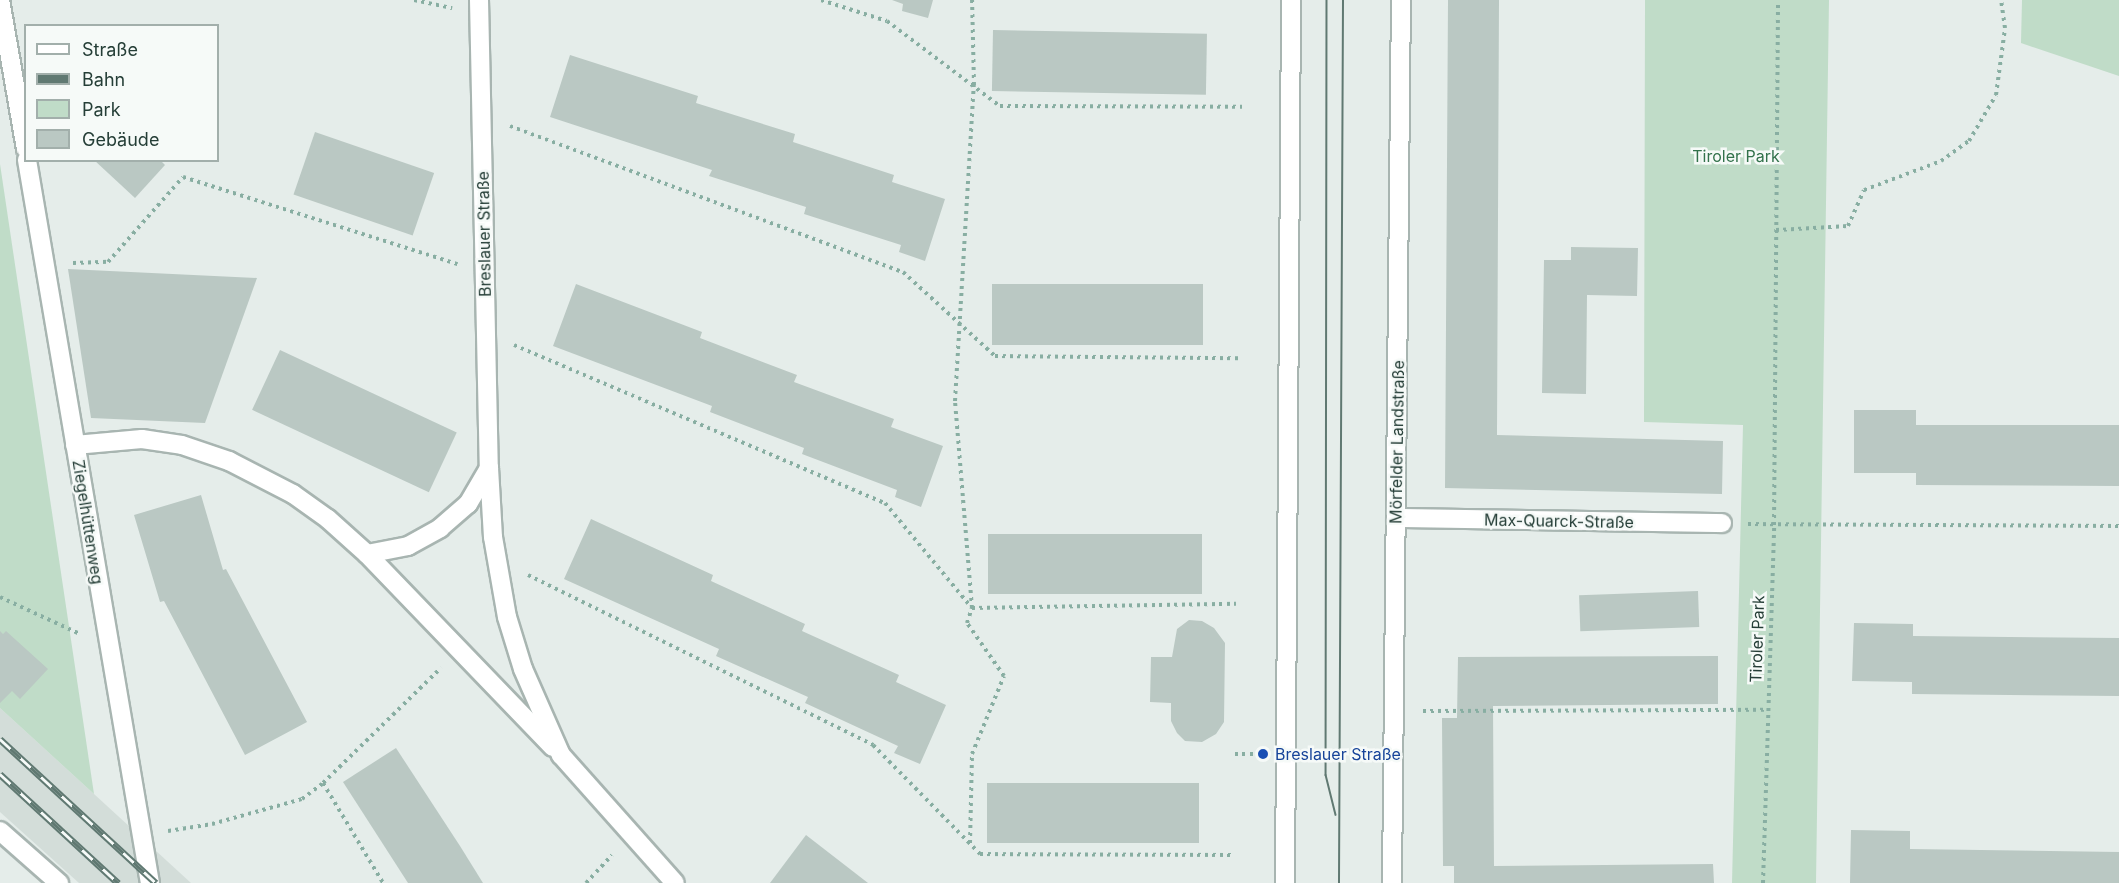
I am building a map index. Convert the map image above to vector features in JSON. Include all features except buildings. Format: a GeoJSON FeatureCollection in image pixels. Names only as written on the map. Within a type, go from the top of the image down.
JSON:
{"type":"FeatureCollection","features":[{"type":"Feature","properties":{"kind":"street"},"geometry":{"type":"LineString","coordinates":[[0,0],[24,138]]}},
{"type":"Feature","properties":{"kind":"street"},"geometry":{"type":"LineString","coordinates":[[1285,883],[1291,0]]}},
{"type":"Feature","properties":{"kind":"street","name":"Mörfelder Landstraße"},"geometry":{"type":"LineString","coordinates":[[1392,883],[1401,0]]}},
{"type":"Feature","properties":{"kind":"street","name":"Breslauer Straße"},"geometry":{"type":"LineString","coordinates":[[479,7],[489,468],[497,561],[507,617],[523,669],[561,755]]}},
{"type":"Feature","properties":{"kind":"street","name":"Ziegelhüttenweg"},"geometry":{"type":"LineString","coordinates":[[27,162],[150,883]]}},
{"type":"Feature","properties":{"kind":"street","name":"Breslauer Straße"},"geometry":{"type":"LineString","coordinates":[[75,446],[142,439],[182,445],[229,461],[293,494],[328,519],[367,554],[561,755],[675,883]]}},
{"type":"Feature","properties":{"kind":"street"},"geometry":{"type":"LineString","coordinates":[[367,554],[408,546],[440,528],[468,504],[489,468]]}},
{"type":"Feature","properties":{"kind":"street","name":"Max-Quarck-Straße"},"geometry":{"type":"LineString","coordinates":[[1396,518],[1722,523]]}},
{"type":"Feature","properties":{"kind":"street"},"geometry":{"type":"LineString","coordinates":[[0,831],[59,883]]}},
{"type":"Feature","properties":{"kind":"path"},"geometry":{"type":"LineString","coordinates":[[414,0],[479,7]]}},
{"type":"Feature","properties":{"kind":"path"},"geometry":{"type":"LineString","coordinates":[[821,0],[886,21],[1000,106],[1242,107]]}},
{"type":"Feature","properties":{"kind":"path"},"geometry":{"type":"LineString","coordinates":[[970,843],[972,754],[1004,676],[967,623],[972,608],[955,401],[974,85],[972,0]]}},
{"type":"Feature","properties":{"kind":"path","name":"Tiroler Park"},"geometry":{"type":"LineString","coordinates":[[1763,883],[1774,525],[1778,0]]}},
{"type":"Feature","properties":{"kind":"path"},"geometry":{"type":"LineString","coordinates":[[1776,230],[1848,226],[1864,190],[1941,161],[1969,141],[1996,95],[2006,28],[2001,0]]}},
{"type":"Feature","properties":{"kind":"path"},"geometry":{"type":"LineString","coordinates":[[481,115],[903,272],[995,356],[1239,358]]}},
{"type":"Feature","properties":{"kind":"path"},"geometry":{"type":"LineString","coordinates":[[45,264],[108,261],[183,177],[485,272]]}},
{"type":"Feature","properties":{"kind":"path"},"geometry":{"type":"LineString","coordinates":[[486,333],[885,503],[972,608]]}},
{"type":"Feature","properties":{"kind":"path"},"geometry":{"type":"LineString","coordinates":[[1774,525],[2119,526]]}},
{"type":"Feature","properties":{"kind":"path"},"geometry":{"type":"LineString","coordinates":[[497,561],[873,745],[980,854],[1234,855]]}},
{"type":"Feature","properties":{"kind":"path"},"geometry":{"type":"LineString","coordinates":[[0,597],[109,647]]}},
{"type":"Feature","properties":{"kind":"path"},"geometry":{"type":"LineString","coordinates":[[972,608],[1236,604]]}},
{"type":"Feature","properties":{"kind":"path"},"geometry":{"type":"LineString","coordinates":[[190,828],[302,798],[323,783],[459,650]]}},
{"type":"Feature","properties":{"kind":"path"},"geometry":{"type":"LineString","coordinates":[[1417,712],[1767,710]]}},
{"type":"Feature","properties":{"kind":"path"},"geometry":{"type":"LineString","coordinates":[[1235,754],[1263,753]]}},
{"type":"Feature","properties":{"kind":"path"},"geometry":{"type":"LineString","coordinates":[[323,783],[383,883]]}},
{"type":"Feature","properties":{"kind":"path"},"geometry":{"type":"LineString","coordinates":[[586,883],[632,835]]}},
{"type":"Feature","properties":{"kind":"shaded area"},"geometry":{"type":"Polygon","coordinates":[[[0,708],[191,883],[79,883],[0,812],[0,708]]]}},
{"type":"Feature","properties":{"kind":"green space","name":"Tiroler Park"},"geometry":{"type":"Polygon","coordinates":[[[1645,0],[1829,0],[1816,883],[1732,883],[1743,425],[1644,422],[1645,0]]]}},
{"type":"Feature","properties":{"kind":"green space"},"geometry":{"type":"Polygon","coordinates":[[[2022,0],[2119,0],[2119,76],[2021,43],[2022,0]]]}},
{"type":"Feature","properties":{"kind":"green space"},"geometry":{"type":"Polygon","coordinates":[[[0,164],[94,794],[0,708],[0,164]]]}},
{"type":"Feature","properties":{"kind":"tram line"},"geometry":{"type":"LineString","coordinates":[[1327,0],[1326,775],[1336,815]]}},
{"type":"Feature","properties":{"kind":"tram line"},"geometry":{"type":"LineString","coordinates":[[1339,883],[1343,0]]}},
{"type":"Feature","properties":{"kind":"railway"},"geometry":{"type":"LineString","coordinates":[[0,739],[156,883]]}},
{"type":"Feature","properties":{"kind":"railway"},"geometry":{"type":"LineString","coordinates":[[0,774],[118,883]]}},
{"type":"Feature","properties":{"kind":"place","name":"Breslauer Straße"},"geometry":{"type":"Point","coordinates":[1263,754]}}]}
